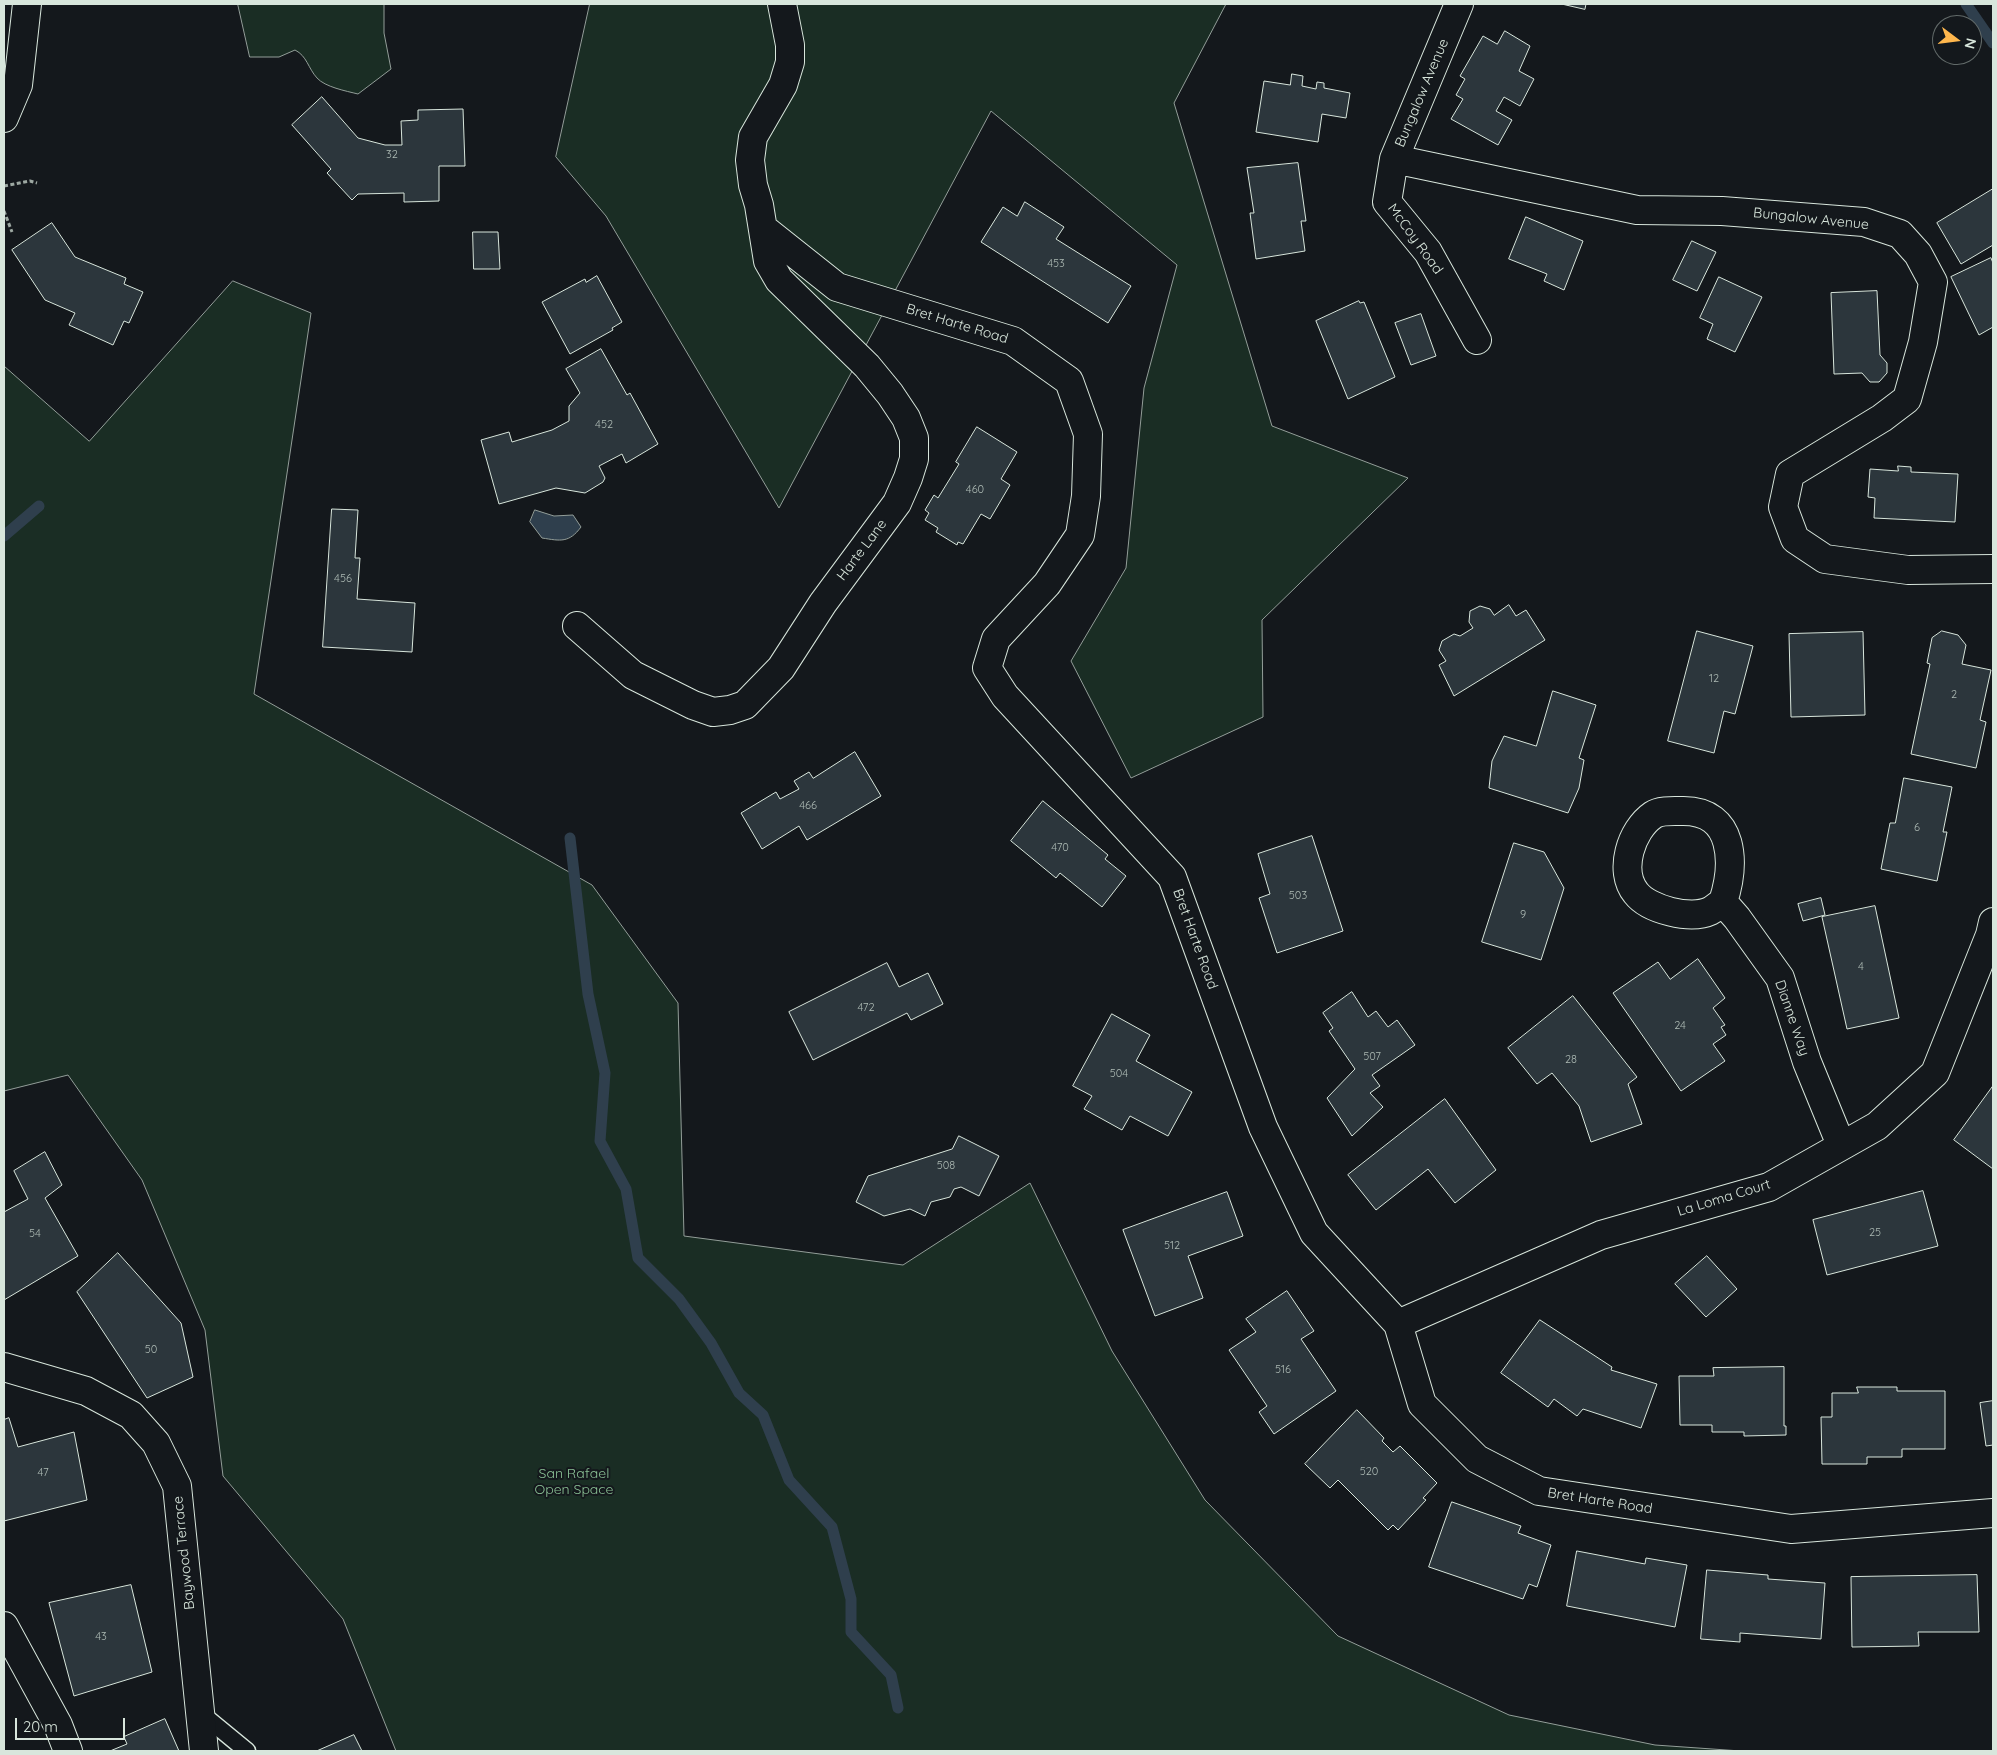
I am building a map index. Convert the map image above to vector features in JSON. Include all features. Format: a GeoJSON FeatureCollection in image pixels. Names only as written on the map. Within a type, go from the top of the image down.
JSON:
{"type":"FeatureCollection","features":[{"type":"Feature","properties":{"kind":"street"},"geometry":{"type":"LineString","coordinates":[[4,118],[18,85],[27,4]]}},
{"type":"Feature","properties":{"kind":"street"},"geometry":{"type":"LineString","coordinates":[[764,229],[752,185],[750,160],[754,137],[783,85],[790,62],[790,45],[782,4]]}},
{"type":"Feature","properties":{"kind":"street","name":"Bungalow Avenue"},"geometry":{"type":"LineString","coordinates":[[1453,9],[1394,159],[1637,210],[1722,211],[1864,222],[1900,234],[1918,254],[1932,282],[1923,342],[1908,399],[1882,418],[1790,474],[1783,507],[1795,539],[1825,559],[1908,570],[1993,569]]}},
{"type":"Feature","properties":{"kind":"street","name":"McCoy Road"},"geometry":{"type":"LineString","coordinates":[[1394,159],[1387,202],[1428,252],[1477,340]]}},
{"type":"Feature","properties":{"kind":"street","name":"Harte Lane"},"geometry":{"type":"LineString","coordinates":[[577,626],[633,675],[692,705],[713,712],[730,710],[745,705],[781,668],[823,603],[897,503],[914,459],[914,438],[906,418],[890,394],[867,366],[779,280],[768,261],[764,229]]}},
{"type":"Feature","properties":{"kind":"street","name":"Bret Harte Road"},"geometry":{"type":"LineString","coordinates":[[764,229],[837,287],[1013,342],[1069,381],[1088,434],[1086,496],[1080,535],[1047,584],[996,639],[987,668],[1005,696],[1172,877],[1263,1127],[1314,1233],[1398,1324],[1422,1404],[1477,1458],[1540,1491],[1791,1529],[1908,1522],[1993,1513]]}},
{"type":"Feature","properties":{"kind":"street","name":"Dianne Way"},"geometry":{"type":"LineString","coordinates":[[1723,902],[1737,918],[1780,978],[1806,1062],[1841,1145]]}},
{"type":"Feature","properties":{"kind":"street","name":"La Loma Court"},"geometry":{"type":"LineString","coordinates":[[1398,1324],[1601,1235],[1769,1187],[1877,1126],[1935,1072],[1990,935],[1993,922]]}},
{"type":"Feature","properties":{"kind":"street","name":"Baywood Terrace"},"geometry":{"type":"LineString","coordinates":[[4,1367],[86,1391],[131,1415],[156,1443],[178,1486],[202,1714],[204,1751]]}},
{"type":"Feature","properties":{"kind":"street"},"geometry":{"type":"LineString","coordinates":[[4,1626],[58,1725],[68,1751]]}},
{"type":"Feature","properties":{"kind":"lane"},"geometry":{"type":"LineString","coordinates":[[202,1714],[247,1751]]}},
{"type":"Feature","properties":{"kind":"path"},"geometry":{"type":"LineString","coordinates":[[4,186],[30,181],[37,183]]}},
{"type":"Feature","properties":{"kind":"path"},"geometry":{"type":"LineString","coordinates":[[4,211],[12,232]]}},
{"type":"Feature","properties":{"kind":"green space"},"geometry":{"type":"Polygon","coordinates":[[[238,4],[384,4],[384,33],[391,69],[358,94],[325,84],[317,78],[305,59],[295,50],[279,57],[250,57],[238,4]]]}},
{"type":"Feature","properties":{"kind":"green space"},"geometry":{"type":"Polygon","coordinates":[[[590,4],[1226,4],[1174,103],[1272,426],[1408,478],[1262,620],[1263,717],[1131,778],[1071,661],[1126,568],[1144,388],[1177,265],[991,111],[779,508],[606,216],[556,157],[590,4]]]}},
{"type":"Feature","properties":{"kind":"green space","name":"San Rafael Open Space"},"geometry":{"type":"Polygon","coordinates":[[[233,281],[311,313],[254,694],[592,885],[678,1003],[684,1236],[903,1265],[1030,1183],[1112,1351],[1205,1500],[1338,1636],[1509,1715],[1655,1745],[1741,1751],[396,1751],[343,1619],[223,1476],[205,1330],[142,1180],[68,1075],[4,1091],[4,366],[89,441],[233,281]]]}},
{"type":"Feature","properties":{"kind":"water"},"geometry":{"type":"Polygon","coordinates":[[[535,510],[554,516],[573,515],[581,527],[573,536],[564,540],[542,538],[530,522],[535,510]]]}},
{"type":"Feature","properties":{"kind":"building"},"geometry":{"type":"Polygon","coordinates":[[[1562,4],[1586,4],[1585,9],[1562,4]]]}},
{"type":"Feature","properties":{"kind":"building"},"geometry":{"type":"Polygon","coordinates":[[[1505,31],[1530,46],[1519,71],[1534,79],[1520,106],[1504,97],[1496,111],[1512,120],[1498,145],[1451,119],[1463,99],[1456,95],[1465,79],[1460,76],[1483,36],[1497,44],[1505,31]]]}},
{"type":"Feature","properties":{"kind":"building"},"geometry":{"type":"Polygon","coordinates":[[[1292,74],[1303,76],[1302,86],[1316,89],[1317,82],[1324,83],[1324,88],[1350,93],[1346,118],[1322,114],[1318,142],[1256,132],[1264,81],[1290,85],[1292,74]]]}},
{"type":"Feature","properties":{"kind":"building"},"geometry":{"type":"Polygon","coordinates":[[[322,97],[358,138],[385,145],[402,145],[401,121],[418,120],[418,110],[463,109],[465,166],[439,166],[439,201],[404,202],[404,193],[358,194],[352,200],[327,173],[331,169],[292,125],[322,97]]]}},
{"type":"Feature","properties":{"kind":"building"},"geometry":{"type":"Polygon","coordinates":[[[1298,163],[1306,221],[1301,221],[1305,251],[1256,259],[1250,213],[1254,213],[1247,168],[1298,163]]]}},
{"type":"Feature","properties":{"kind":"building"},"geometry":{"type":"Polygon","coordinates":[[[1993,189],[1993,245],[1961,264],[1937,223],[1993,189]]]}},
{"type":"Feature","properties":{"kind":"building"},"geometry":{"type":"Polygon","coordinates":[[[1025,202],[1064,227],[1056,239],[1131,286],[1108,323],[981,242],[1003,207],[1017,216],[1025,202]]]}},
{"type":"Feature","properties":{"kind":"building"},"geometry":{"type":"Polygon","coordinates":[[[1526,217],[1583,241],[1564,290],[1544,281],[1547,274],[1509,259],[1526,217]]]}},
{"type":"Feature","properties":{"kind":"building"},"geometry":{"type":"Polygon","coordinates":[[[52,223],[75,257],[126,278],[124,284],[143,292],[129,323],[124,321],[113,345],[69,325],[75,313],[45,300],[12,250],[52,223]]]}},
{"type":"Feature","properties":{"kind":"building"},"geometry":{"type":"Polygon","coordinates":[[[473,232],[498,232],[500,269],[474,269],[473,232]]]}},
{"type":"Feature","properties":{"kind":"building"},"geometry":{"type":"Polygon","coordinates":[[[1692,241],[1716,252],[1697,291],[1673,280],[1692,241]]]}},
{"type":"Feature","properties":{"kind":"building"},"geometry":{"type":"Polygon","coordinates":[[[1991,258],[1993,263],[1993,327],[1979,335],[1951,277],[1991,258]]]}},
{"type":"Feature","properties":{"kind":"building"},"geometry":{"type":"Polygon","coordinates":[[[597,276],[622,322],[612,328],[613,330],[570,354],[542,302],[585,279],[586,282],[597,276]]]}},
{"type":"Feature","properties":{"kind":"building"},"geometry":{"type":"Polygon","coordinates":[[[1719,277],[1762,297],[1735,352],[1707,339],[1713,324],[1700,318],[1719,277]]]}},
{"type":"Feature","properties":{"kind":"building"},"geometry":{"type":"Polygon","coordinates":[[[1877,291],[1880,355],[1887,363],[1887,373],[1879,382],[1870,382],[1862,373],[1834,374],[1831,293],[1877,291]]]}},
{"type":"Feature","properties":{"kind":"building"},"geometry":{"type":"Polygon","coordinates":[[[1359,301],[1360,303],[1364,302],[1395,377],[1348,399],[1316,321],[1359,301]]]}},
{"type":"Feature","properties":{"kind":"building"},"geometry":{"type":"Polygon","coordinates":[[[1421,314],[1436,356],[1411,365],[1395,323],[1421,314]]]}},
{"type":"Feature","properties":{"kind":"building"},"geometry":{"type":"Polygon","coordinates":[[[601,349],[627,395],[630,393],[658,444],[626,463],[622,454],[599,466],[605,478],[603,482],[585,493],[556,488],[499,504],[481,440],[509,432],[512,442],[552,430],[569,421],[569,406],[580,393],[566,369],[601,349]]]}},
{"type":"Feature","properties":{"kind":"building"},"geometry":{"type":"Polygon","coordinates":[[[977,427],[1017,452],[1001,479],[1010,485],[990,519],[981,514],[963,544],[958,542],[957,545],[936,532],[938,528],[925,520],[929,513],[925,510],[934,495],[938,498],[959,464],[956,462],[977,427]]]}},
{"type":"Feature","properties":{"kind":"building"},"geometry":{"type":"Polygon","coordinates":[[[1898,466],[1911,467],[1911,472],[1958,474],[1955,522],[1874,518],[1875,498],[1868,497],[1870,469],[1898,471],[1898,466]]]}},
{"type":"Feature","properties":{"kind":"building"},"geometry":{"type":"Polygon","coordinates":[[[332,509],[358,510],[355,558],[360,558],[357,599],[415,603],[412,652],[323,647],[332,509]]]}},
{"type":"Feature","properties":{"kind":"building"},"geometry":{"type":"Polygon","coordinates":[[[1509,605],[1516,616],[1526,610],[1545,640],[1454,696],[1439,665],[1446,661],[1439,650],[1442,641],[1454,634],[1460,636],[1473,628],[1469,622],[1470,611],[1480,606],[1490,609],[1494,615],[1509,605]]]}},
{"type":"Feature","properties":{"kind":"building"},"geometry":{"type":"Polygon","coordinates":[[[1697,631],[1753,646],[1735,714],[1724,711],[1714,753],[1668,741],[1697,631]]]}},
{"type":"Feature","properties":{"kind":"building"},"geometry":{"type":"Polygon","coordinates":[[[1942,631],[1958,635],[1966,645],[1962,664],[1991,670],[1980,720],[1986,722],[1976,768],[1911,754],[1930,664],[1927,663],[1932,638],[1942,631]]]}},
{"type":"Feature","properties":{"kind":"building"},"geometry":{"type":"Polygon","coordinates":[[[1863,632],[1865,715],[1791,717],[1789,634],[1863,632]]]}},
{"type":"Feature","properties":{"kind":"building"},"geometry":{"type":"Polygon","coordinates":[[[1553,691],[1596,705],[1579,758],[1584,760],[1579,788],[1568,813],[1489,788],[1492,761],[1504,736],[1536,746],[1553,691]]]}},
{"type":"Feature","properties":{"kind":"building"},"geometry":{"type":"Polygon","coordinates":[[[855,752],[881,796],[807,840],[799,826],[762,849],[741,813],[776,792],[780,799],[799,789],[794,781],[809,772],[813,778],[855,752]]]}},
{"type":"Feature","properties":{"kind":"building"},"geometry":{"type":"Polygon","coordinates":[[[1904,778],[1952,787],[1943,832],[1947,832],[1937,881],[1881,869],[1890,823],[1895,823],[1904,778]]]}},
{"type":"Feature","properties":{"kind":"building"},"geometry":{"type":"Polygon","coordinates":[[[1043,801],[1108,855],[1105,859],[1126,876],[1102,907],[1060,873],[1056,878],[1011,841],[1043,801]]]}},
{"type":"Feature","properties":{"kind":"building"},"geometry":{"type":"Polygon","coordinates":[[[1312,836],[1343,931],[1277,953],[1259,898],[1270,894],[1258,854],[1312,836]]]}},
{"type":"Feature","properties":{"kind":"building"},"geometry":{"type":"Polygon","coordinates":[[[1514,843],[1544,852],[1564,888],[1541,960],[1482,942],[1514,843]]]}},
{"type":"Feature","properties":{"kind":"building"},"geometry":{"type":"Polygon","coordinates":[[[1821,898],[1825,915],[1803,921],[1798,904],[1821,898]]]}},
{"type":"Feature","properties":{"kind":"building"},"geometry":{"type":"Polygon","coordinates":[[[1875,906],[1899,1018],[1847,1029],[1822,917],[1875,906]]]}},
{"type":"Feature","properties":{"kind":"building"},"geometry":{"type":"Polygon","coordinates":[[[1698,959],[1725,998],[1713,1008],[1725,1025],[1721,1027],[1726,1035],[1713,1044],[1725,1061],[1681,1091],[1613,993],[1658,962],[1670,979],[1698,959]]]}},
{"type":"Feature","properties":{"kind":"building"},"geometry":{"type":"Polygon","coordinates":[[[887,963],[899,987],[928,973],[943,1004],[911,1020],[907,1013],[813,1060],[789,1012],[887,963]]]}},
{"type":"Feature","properties":{"kind":"building"},"geometry":{"type":"Polygon","coordinates":[[[1352,992],[1368,1017],[1376,1011],[1388,1027],[1397,1020],[1415,1045],[1372,1075],[1380,1086],[1370,1093],[1383,1107],[1352,1136],[1327,1098],[1355,1069],[1329,1031],[1333,1028],[1323,1013],[1352,992]]]}},
{"type":"Feature","properties":{"kind":"building"},"geometry":{"type":"Polygon","coordinates":[[[1573,996],[1637,1077],[1628,1084],[1642,1124],[1591,1142],[1579,1106],[1552,1073],[1537,1084],[1508,1048],[1573,996]]]}},
{"type":"Feature","properties":{"kind":"building"},"geometry":{"type":"Polygon","coordinates":[[[1112,1014],[1150,1035],[1136,1061],[1192,1092],[1168,1136],[1130,1116],[1122,1130],[1084,1109],[1092,1096],[1073,1086],[1112,1014]]]}},
{"type":"Feature","properties":{"kind":"building"},"geometry":{"type":"Polygon","coordinates":[[[1993,1086],[1993,1169],[1954,1140],[1993,1086]]]}},
{"type":"Feature","properties":{"kind":"building"},"geometry":{"type":"Polygon","coordinates":[[[1445,1099],[1496,1170],[1455,1203],[1428,1169],[1376,1210],[1348,1175],[1445,1099]]]}},
{"type":"Feature","properties":{"kind":"building"},"geometry":{"type":"Polygon","coordinates":[[[959,1136],[999,1156],[979,1196],[961,1187],[954,1189],[950,1197],[931,1202],[925,1216],[910,1209],[884,1216],[856,1202],[868,1176],[952,1149],[959,1136]]]}},
{"type":"Feature","properties":{"kind":"building"},"geometry":{"type":"Polygon","coordinates":[[[45,1152],[62,1185],[45,1198],[78,1256],[4,1300],[4,1212],[28,1199],[14,1171],[45,1152]]]}},
{"type":"Feature","properties":{"kind":"building"},"geometry":{"type":"Polygon","coordinates":[[[1923,1191],[1938,1246],[1827,1275],[1813,1220],[1923,1191]]]}},
{"type":"Feature","properties":{"kind":"building"},"geometry":{"type":"Polygon","coordinates":[[[1227,1192],[1243,1236],[1188,1256],[1203,1298],[1155,1316],[1123,1230],[1227,1192]]]}},
{"type":"Feature","properties":{"kind":"building"},"geometry":{"type":"Polygon","coordinates":[[[118,1253],[181,1323],[193,1377],[147,1398],[77,1292],[118,1253]]]}},
{"type":"Feature","properties":{"kind":"building"},"geometry":{"type":"Polygon","coordinates":[[[1707,1256],[1737,1289],[1706,1317],[1675,1284],[1707,1256]]]}},
{"type":"Feature","properties":{"kind":"building"},"geometry":{"type":"Polygon","coordinates":[[[1287,1291],[1314,1331],[1301,1339],[1336,1391],[1274,1434],[1259,1412],[1267,1406],[1229,1350],[1256,1332],[1246,1319],[1287,1291]]]}},
{"type":"Feature","properties":{"kind":"building"},"geometry":{"type":"Polygon","coordinates":[[[1540,1320],[1612,1367],[1611,1370],[1657,1384],[1641,1428],[1583,1409],[1577,1416],[1554,1399],[1548,1407],[1501,1373],[1540,1320]]]}},
{"type":"Feature","properties":{"kind":"building"},"geometry":{"type":"Polygon","coordinates":[[[1784,1367],[1784,1426],[1786,1426],[1786,1435],[1744,1436],[1744,1432],[1712,1432],[1712,1425],[1680,1425],[1679,1376],[1714,1376],[1713,1368],[1784,1367]]]}},
{"type":"Feature","properties":{"kind":"building"},"geometry":{"type":"Polygon","coordinates":[[[1857,1387],[1897,1387],[1897,1391],[1945,1391],[1945,1449],[1902,1449],[1902,1457],[1867,1457],[1867,1464],[1822,1464],[1821,1417],[1832,1417],[1832,1393],[1858,1393],[1857,1387]]]}},
{"type":"Feature","properties":{"kind":"building"},"geometry":{"type":"Polygon","coordinates":[[[1993,1401],[1993,1445],[1986,1446],[1980,1403],[1993,1401]]]}},
{"type":"Feature","properties":{"kind":"building"},"geometry":{"type":"Polygon","coordinates":[[[1357,1410],[1384,1438],[1382,1441],[1393,1452],[1400,1446],[1437,1483],[1423,1498],[1426,1500],[1398,1530],[1393,1525],[1388,1530],[1338,1480],[1330,1488],[1305,1464],[1357,1410]]]}},
{"type":"Feature","properties":{"kind":"building"},"geometry":{"type":"Polygon","coordinates":[[[9,1418],[18,1447],[74,1432],[87,1500],[4,1521],[4,1420],[9,1418]]]}},
{"type":"Feature","properties":{"kind":"building"},"geometry":{"type":"Polygon","coordinates":[[[1452,1502],[1521,1526],[1518,1533],[1551,1545],[1537,1587],[1529,1584],[1523,1599],[1429,1567],[1452,1502]]]}},
{"type":"Feature","properties":{"kind":"building"},"geometry":{"type":"Polygon","coordinates":[[[1577,1551],[1645,1564],[1646,1558],[1687,1565],[1675,1627],[1567,1606],[1577,1551]]]}},
{"type":"Feature","properties":{"kind":"building"},"geometry":{"type":"Polygon","coordinates":[[[1707,1570],[1768,1575],[1768,1579],[1825,1583],[1821,1639],[1740,1633],[1740,1642],[1701,1639],[1707,1570]]]}},
{"type":"Feature","properties":{"kind":"building"},"geometry":{"type":"Polygon","coordinates":[[[1977,1575],[1979,1632],[1918,1632],[1919,1646],[1852,1647],[1851,1577],[1977,1575]]]}},
{"type":"Feature","properties":{"kind":"building"},"geometry":{"type":"Polygon","coordinates":[[[131,1585],[152,1672],[74,1696],[49,1603],[131,1585]]]}},
{"type":"Feature","properties":{"kind":"building"},"geometry":{"type":"Polygon","coordinates":[[[165,1719],[179,1751],[110,1751],[127,1744],[124,1737],[165,1719]]]}},
{"type":"Feature","properties":{"kind":"building"},"geometry":{"type":"Polygon","coordinates":[[[354,1735],[362,1751],[317,1751],[354,1735]]]}},
{"type":"Feature","properties":{"kind":"waterway"},"geometry":{"type":"LineString","coordinates":[[1966,4],[1993,43]]}},
{"type":"Feature","properties":{"kind":"waterway"},"geometry":{"type":"LineString","coordinates":[[4,536],[39,506]]}},
{"type":"Feature","properties":{"kind":"waterway"},"geometry":{"type":"LineString","coordinates":[[570,838],[588,994],[605,1073],[600,1141],[626,1189],[638,1258],[679,1299],[711,1343],[739,1393],[763,1415],[789,1480],[832,1527],[851,1599],[851,1632],[891,1675],[898,1708]]}}]}
